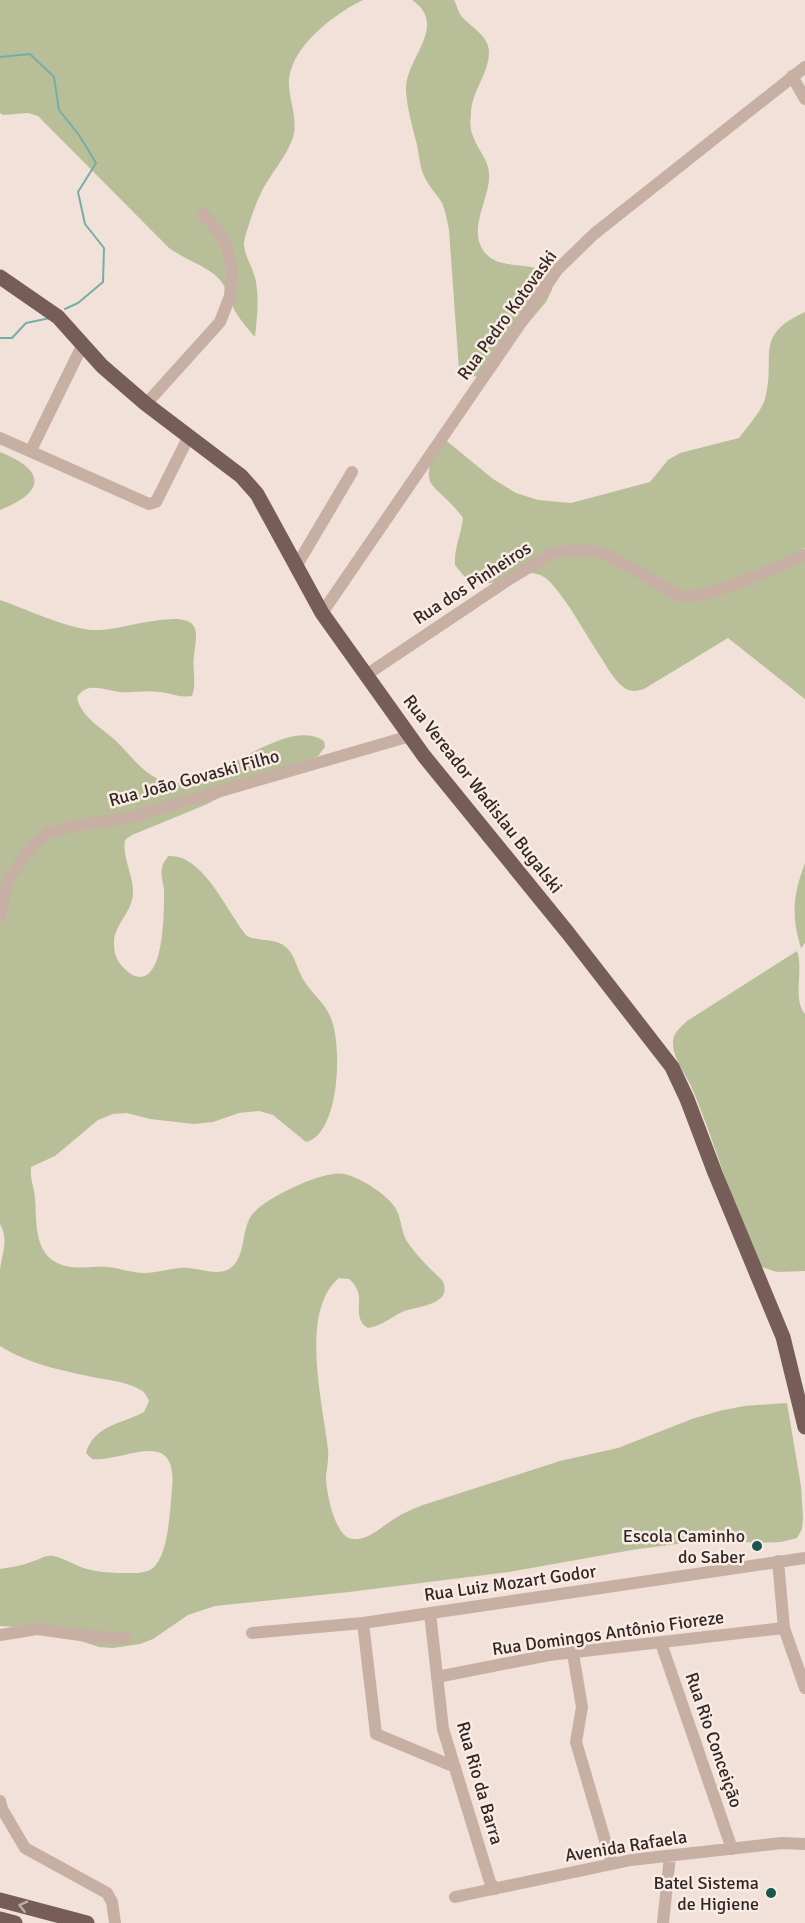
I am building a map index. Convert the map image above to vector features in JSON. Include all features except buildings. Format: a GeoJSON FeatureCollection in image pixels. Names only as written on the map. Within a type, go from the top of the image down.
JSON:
{"type":"FeatureCollection","features":[{"type":"Feature","properties":{"kind":"main road","name":"Rua Vereador Wadislau Bugalski"},"geometry":{"type":"LineString","coordinates":[[0,276],[58,317],[102,366],[146,404],[241,476],[257,494],[322,614],[424,756],[672,1067],[783,1337],[805,1427]]}},
{"type":"Feature","properties":{"kind":"main road"},"geometry":{"type":"LineString","coordinates":[[0,1900],[87,1923]]}},
{"type":"Feature","properties":{"kind":"main road"},"geometry":{"type":"LineString","coordinates":[[0,1919],[15,1923]]}},
{"type":"Feature","properties":{"kind":"street","name":"Rua Pedro Kotovaski"},"geometry":{"type":"LineString","coordinates":[[322,614],[557,270],[594,234],[805,67]]}},
{"type":"Feature","properties":{"kind":"street"},"geometry":{"type":"LineString","coordinates":[[792,76],[805,99]]}},
{"type":"Feature","properties":{"kind":"street"},"geometry":{"type":"LineString","coordinates":[[146,404],[220,322],[230,296],[232,270],[227,247],[218,231],[203,214]]}},
{"type":"Feature","properties":{"kind":"street"},"geometry":{"type":"LineString","coordinates":[[31,450],[83,344]]}},
{"type":"Feature","properties":{"kind":"street"},"geometry":{"type":"LineString","coordinates":[[0,438],[148,504],[153,504],[189,436]]}},
{"type":"Feature","properties":{"kind":"street"},"geometry":{"type":"LineString","coordinates":[[297,565],[352,472]]}},
{"type":"Feature","properties":{"kind":"street","name":"Rua dos Pinheiros"},"geometry":{"type":"LineString","coordinates":[[366,675],[552,553],[595,551],[632,567],[680,596],[690,597],[736,584],[805,555]]}},
{"type":"Feature","properties":{"kind":"street","name":"Rua João Govaski Filho"},"geometry":{"type":"LineString","coordinates":[[0,917],[8,880],[33,844],[50,832],[131,817],[410,736]]}},
{"type":"Feature","properties":{"kind":"street","name":"Rua Luiz Mozart Godor"},"geometry":{"type":"LineString","coordinates":[[252,1633],[363,1623],[805,1558]]}},
{"type":"Feature","properties":{"kind":"street"},"geometry":{"type":"LineString","coordinates":[[778,1561],[784,1628],[805,1688]]}},
{"type":"Feature","properties":{"kind":"street","name":"Rua Rio da Barra"},"geometry":{"type":"LineString","coordinates":[[430,1612],[443,1729],[490,1882],[495,1889]]}},
{"type":"Feature","properties":{"kind":"street"},"geometry":{"type":"LineString","coordinates":[[363,1623],[376,1734],[455,1767]]}},
{"type":"Feature","properties":{"kind":"street","name":"Rua Domingos Antônio Fioreze"},"geometry":{"type":"LineString","coordinates":[[437,1677],[549,1656],[784,1628]]}},
{"type":"Feature","properties":{"kind":"street"},"geometry":{"type":"LineString","coordinates":[[0,1635],[37,1629],[125,1638]]}},
{"type":"Feature","properties":{"kind":"street","name":"Rua Rio Conceição"},"geometry":{"type":"LineString","coordinates":[[661,1643],[732,1849]]}},
{"type":"Feature","properties":{"kind":"street"},"geometry":{"type":"LineString","coordinates":[[573,1654],[582,1707],[576,1742],[612,1864]]}},
{"type":"Feature","properties":{"kind":"street"},"geometry":{"type":"LineString","coordinates":[[0,1801],[2,1809],[24,1848],[107,1893],[112,1902],[115,1923]]}},
{"type":"Feature","properties":{"kind":"street","name":"Avenida Rafaela"},"geometry":{"type":"LineString","coordinates":[[455,1897],[612,1864],[782,1843],[805,1844]]}},
{"type":"Feature","properties":{"kind":"street"},"geometry":{"type":"LineString","coordinates":[[663,1923],[669,1856]]}},
{"type":"Feature","properties":{"kind":"green space"},"geometry":{"type":"Polygon","coordinates":[[[0,0],[363,0],[339,14],[314,34],[304,46],[290,72],[289,86],[294,133],[286,153],[260,195],[244,243],[257,289],[255,337],[237,314],[226,289],[217,277],[169,248],[38,116],[28,113],[3,115],[0,113],[0,0]]]}},
{"type":"Feature","properties":{"kind":"green space"},"geometry":{"type":"Polygon","coordinates":[[[412,0],[454,0],[459,13],[483,37],[488,46],[488,60],[474,98],[470,119],[472,134],[487,164],[489,174],[489,184],[478,225],[480,245],[486,254],[498,262],[536,268],[544,272],[552,281],[552,290],[546,302],[483,377],[468,376],[459,370],[449,230],[442,203],[428,184],[423,172],[409,112],[407,79],[426,32],[427,21],[423,10],[412,0]]]}},
{"type":"Feature","properties":{"kind":"green space"},"geometry":{"type":"Polygon","coordinates":[[[805,312],[805,548],[803,550],[805,554],[805,699],[728,638],[644,689],[628,690],[608,669],[564,600],[551,583],[542,576],[532,573],[521,574],[500,581],[478,583],[466,578],[455,565],[463,518],[432,484],[429,477],[434,455],[442,437],[493,479],[516,493],[538,500],[571,503],[650,482],[668,460],[680,453],[739,438],[765,399],[772,339],[778,330],[789,321],[805,312]]]}},
{"type":"Feature","properties":{"kind":"green space"},"geometry":{"type":"Polygon","coordinates":[[[0,452],[26,466],[34,481],[26,496],[0,510],[0,452]]]}},
{"type":"Feature","properties":{"kind":"green space"},"geometry":{"type":"Polygon","coordinates":[[[0,600],[82,629],[103,630],[174,619],[185,620],[192,624],[196,638],[192,696],[154,691],[121,692],[91,688],[86,689],[77,698],[83,711],[93,722],[154,777],[179,782],[200,778],[287,738],[307,735],[324,741],[325,747],[318,756],[237,789],[125,840],[125,854],[133,894],[115,936],[114,944],[117,959],[126,970],[138,977],[148,974],[157,959],[162,936],[164,888],[161,874],[163,865],[168,856],[181,858],[192,864],[213,886],[247,936],[277,942],[289,950],[303,979],[330,1016],[337,1046],[337,1066],[336,1086],[326,1123],[317,1135],[306,1142],[273,1115],[259,1111],[239,1113],[213,1122],[194,1124],[150,1119],[127,1113],[113,1114],[98,1120],[55,1156],[31,1167],[38,1237],[46,1254],[62,1265],[73,1267],[108,1267],[144,1273],[186,1268],[211,1272],[223,1271],[229,1269],[238,1259],[248,1222],[257,1209],[294,1187],[323,1176],[344,1174],[358,1179],[387,1198],[396,1209],[408,1243],[442,1280],[445,1288],[439,1300],[402,1312],[381,1324],[368,1328],[359,1316],[359,1295],[349,1279],[339,1278],[327,1293],[320,1312],[317,1359],[328,1449],[327,1491],[335,1520],[344,1534],[349,1538],[361,1539],[401,1515],[423,1505],[560,1461],[618,1448],[719,1411],[744,1406],[787,1403],[801,1486],[803,1519],[802,1529],[797,1538],[781,1542],[757,1543],[723,1540],[691,1542],[509,1572],[215,1606],[188,1615],[153,1639],[140,1644],[113,1648],[99,1647],[44,1629],[0,1626],[0,1569],[53,1556],[100,1572],[137,1573],[150,1570],[161,1556],[165,1545],[172,1469],[167,1457],[158,1452],[146,1451],[105,1459],[92,1459],[86,1453],[95,1436],[102,1431],[144,1412],[149,1401],[139,1389],[47,1366],[22,1358],[0,1346],[0,1270],[4,1235],[0,1224],[0,600]]]}},
{"type":"Feature","properties":{"kind":"green space"},"geometry":{"type":"Polygon","coordinates":[[[805,863],[805,943],[801,948],[795,905],[805,863]]]}},
{"type":"Feature","properties":{"kind":"green space"},"geometry":{"type":"Polygon","coordinates":[[[797,951],[799,1000],[805,1014],[805,1271],[777,1272],[762,1267],[751,1245],[691,1086],[675,1055],[673,1040],[677,1031],[687,1021],[797,951]]]}},
{"type":"Feature","properties":{"kind":"waterway"},"geometry":{"type":"LineString","coordinates":[[0,57],[30,54],[54,77],[59,110],[79,135],[96,163],[78,192],[85,224],[104,248],[103,282],[78,303],[65,309]]}},
{"type":"Feature","properties":{"kind":"waterway"},"geometry":{"type":"LineString","coordinates":[[0,338],[12,338],[26,323],[50,318]]}},
{"type":"Feature","properties":{"kind":"place","name":"Escola Caminho do Saber"},"geometry":{"type":"Point","coordinates":[757,1546]}},
{"type":"Feature","properties":{"kind":"place","name":"Batel Sistema de Higiene"},"geometry":{"type":"Point","coordinates":[771,1893]}}]}
